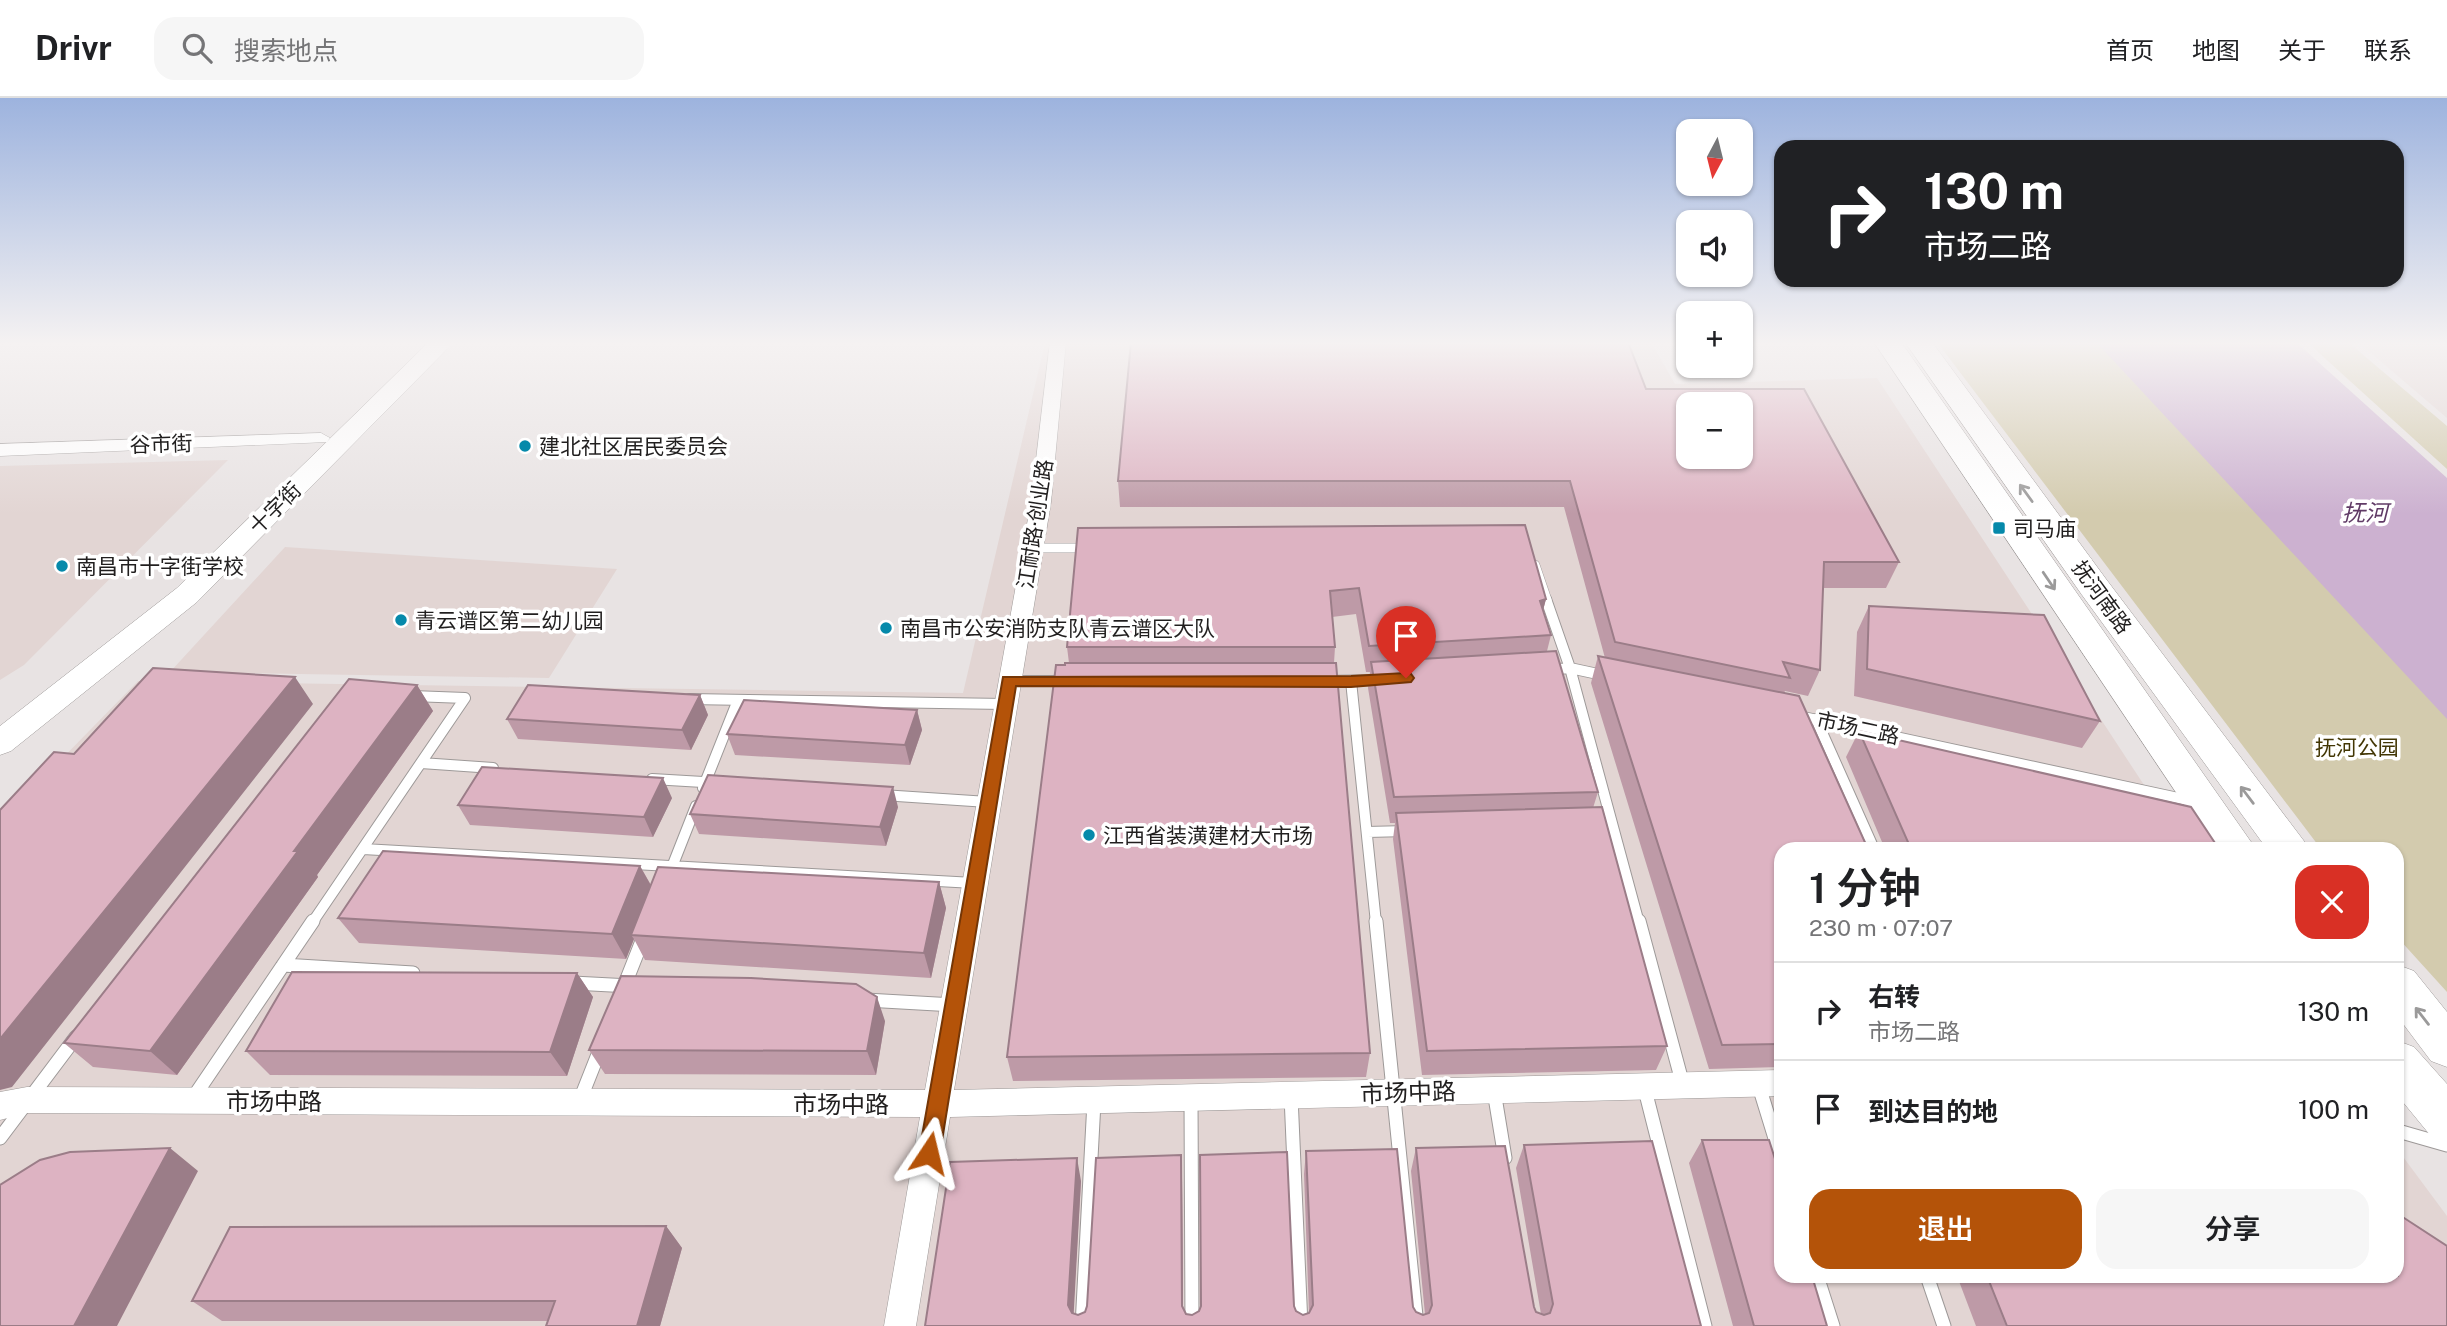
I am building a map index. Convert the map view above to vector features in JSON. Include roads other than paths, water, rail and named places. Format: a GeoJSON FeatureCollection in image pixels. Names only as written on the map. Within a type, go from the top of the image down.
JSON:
{"type":"FeatureCollection","features":[{"type":"Feature","properties":{"kind":"highway","name":"抚河南路"},"geometry":{"type":"LineString","coordinates":[[1925,399],[2231,842]]}},
{"type":"Feature","properties":{"kind":"highway","name":"抚河南路"},"geometry":{"type":"LineString","coordinates":[[1959,399],[2094,587],[2285,842]]}},
{"type":"Feature","properties":{"kind":"highway"},"geometry":{"type":"LineString","coordinates":[[2404,993],[2447,1047]]}},
{"type":"Feature","properties":{"kind":"highway"},"geometry":{"type":"LineString","coordinates":[[2404,1071],[2447,1119]]}},
{"type":"Feature","properties":{"kind":"main road","name":"十字街"},"geometry":{"type":"LineString","coordinates":[[0,720],[169,586],[361,399]]}},
{"type":"Feature","properties":{"kind":"main road","name":"十字街"},"geometry":{"type":"LineString","coordinates":[[0,743],[187,595],[385,399]]}},
{"type":"Feature","properties":{"kind":"street","name":"江耐路·创业路"},"geometry":{"type":"LineString","coordinates":[[900,1326],[1041,502],[1052,399]]}},
{"type":"Feature","properties":{"kind":"street","name":"谷市街"},"geometry":{"type":"LineString","coordinates":[[0,450],[321,438]]}},
{"type":"Feature","properties":{"kind":"street","name":"市场中路"},"geometry":{"type":"LineString","coordinates":[[14,1103],[192,1100],[938,1104],[1770,1083]]}},
{"type":"Feature","properties":{"kind":"lane"},"geometry":{"type":"LineString","coordinates":[[1033,548],[1102,548]]}},
{"type":"Feature","properties":{"kind":"lane"},"geometry":{"type":"LineString","coordinates":[[1532,556],[1570,668],[1683,1085]]}},
{"type":"Feature","properties":{"kind":"lane"},"geometry":{"type":"LineString","coordinates":[[1529,671],[1570,668],[1625,679]]}},
{"type":"Feature","properties":{"kind":"lane"},"geometry":{"type":"LineString","coordinates":[[1310,681],[1392,679]]}},
{"type":"Feature","properties":{"kind":"lane"},"geometry":{"type":"LineString","coordinates":[[670,698],[738,700],[1007,692],[1077,681]]}},
{"type":"Feature","properties":{"kind":"lane"},"geometry":{"type":"LineString","coordinates":[[1351,681],[1417,1326]]}},
{"type":"Feature","properties":{"kind":"lane"},"geometry":{"type":"LineString","coordinates":[[192,1100],[465,698],[396,695]]}},
{"type":"Feature","properties":{"kind":"lane"},"geometry":{"type":"LineString","coordinates":[[663,890],[738,700]]}},
{"type":"Feature","properties":{"kind":"lane","name":"市场二路"},"geometry":{"type":"LineString","coordinates":[[1788,713],[2202,803]]}},
{"type":"Feature","properties":{"kind":"lane"},"geometry":{"type":"LineString","coordinates":[[1816,719],[1871,842]]}},
{"type":"Feature","properties":{"kind":"lane"},"geometry":{"type":"LineString","coordinates":[[421,763],[502,768]]}},
{"type":"Feature","properties":{"kind":"lane"},"geometry":{"type":"LineString","coordinates":[[638,778],[732,784]]}},
{"type":"Feature","properties":{"kind":"lane"},"geometry":{"type":"LineString","coordinates":[[867,793],[988,802]]}},
{"type":"Feature","properties":{"kind":"lane"},"geometry":{"type":"LineString","coordinates":[[1599,826],[1613,825]]}},
{"type":"Feature","properties":{"kind":"lane"},"geometry":{"type":"LineString","coordinates":[[1367,832],[1422,830]]}},
{"type":"Feature","properties":{"kind":"lane"},"geometry":{"type":"LineString","coordinates":[[363,849],[974,883]]}},
{"type":"Feature","properties":{"kind":"lane"},"geometry":{"type":"LineString","coordinates":[[556,982],[627,990],[648,926]]}},
{"type":"Feature","properties":{"kind":"lane"},"geometry":{"type":"LineString","coordinates":[[283,965],[433,974]]}},
{"type":"Feature","properties":{"kind":"lane"},"geometry":{"type":"LineString","coordinates":[[858,999],[954,1005]]}},
{"type":"Feature","properties":{"kind":"lane"},"geometry":{"type":"LineString","coordinates":[[0,1138],[14,1103],[86,1023]]}},
{"type":"Feature","properties":{"kind":"lane"},"geometry":{"type":"LineString","coordinates":[[579,1103],[604,1038]]}},
{"type":"Feature","properties":{"kind":"lane"},"geometry":{"type":"LineString","coordinates":[[1770,1083],[1774,1109]]}},
{"type":"Feature","properties":{"kind":"lane"},"geometry":{"type":"LineString","coordinates":[[1644,1086],[1705,1326]]}},
{"type":"Feature","properties":{"kind":"lane"},"geometry":{"type":"LineString","coordinates":[[1493,1090],[1507,1169]]}},
{"type":"Feature","properties":{"kind":"lane"},"geometry":{"type":"LineString","coordinates":[[1291,1096],[1301,1326]]}},
{"type":"Feature","properties":{"kind":"lane"},"geometry":{"type":"LineString","coordinates":[[1191,1098],[1192,1326]]}},
{"type":"Feature","properties":{"kind":"lane"},"geometry":{"type":"LineString","coordinates":[[1082,1326],[1094,1100]]}},
{"type":"Feature","properties":{"kind":"lane"},"geometry":{"type":"LineString","coordinates":[[2404,1133],[2447,1145]]}},
{"type":"Feature","properties":{"kind":"lane"},"geometry":{"type":"LineString","coordinates":[[1819,1283],[1833,1326]]}},
{"type":"Feature","properties":{"kind":"lane"},"geometry":{"type":"LineString","coordinates":[[1929,1283],[1944,1326]]}},
{"type":"Feature","properties":{"kind":"water","name":"抚河"},"geometry":{"type":"Polygon","coordinates":[[[2149,399],[2360,399],[2447,478],[2447,719],[2149,399]]]}},
{"type":"Feature","properties":{"kind":"place","name":"建北社区居民委员会"},"geometry":{"type":"Point","coordinates":[525,446]}},
{"type":"Feature","properties":{"kind":"place","name":"司马庙"},"geometry":{"type":"Point","coordinates":[1999,528]}},
{"type":"Feature","properties":{"kind":"place","name":"南昌市十字街学校"},"geometry":{"type":"Point","coordinates":[62,566]}},
{"type":"Feature","properties":{"kind":"place","name":"青云谱区第二幼儿园"},"geometry":{"type":"Point","coordinates":[401,620]}},
{"type":"Feature","properties":{"kind":"place","name":"南昌市公安消防支队青云谱区大队"},"geometry":{"type":"Point","coordinates":[886,628]}},
{"type":"Feature","properties":{"kind":"place","name":"江西省装潢建材大市场"},"geometry":{"type":"Point","coordinates":[1089,835]}},
{"type":"Feature","properties":{"kind":"park label","name":"抚河公园"},"geometry":{"type":"Point","coordinates":[2357,747]}}]}
